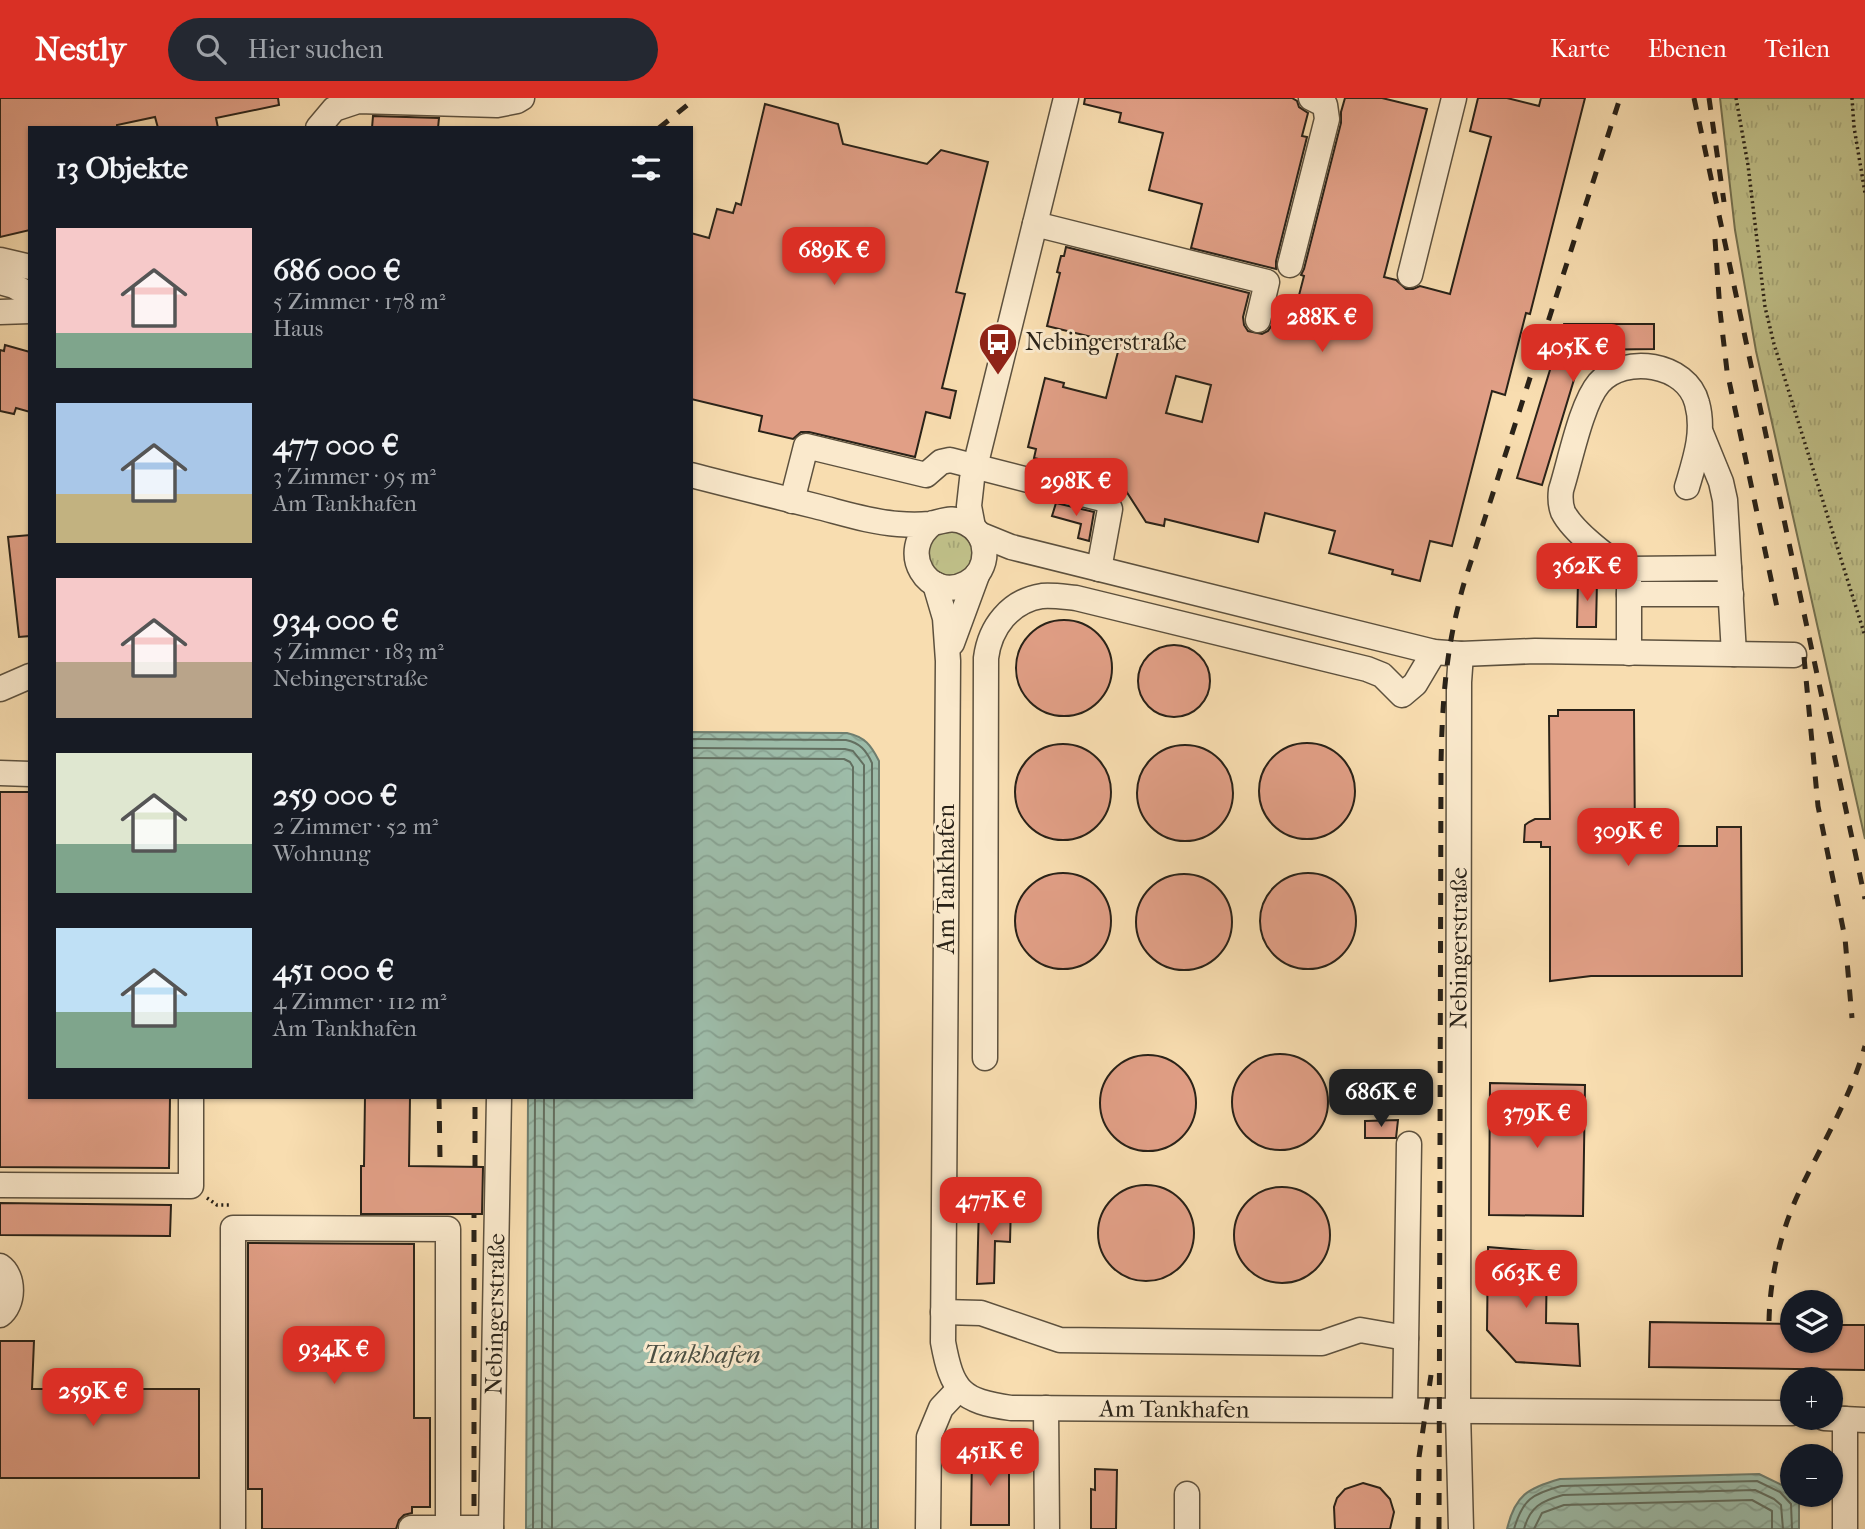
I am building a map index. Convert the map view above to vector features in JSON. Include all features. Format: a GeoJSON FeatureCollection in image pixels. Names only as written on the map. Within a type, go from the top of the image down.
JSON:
{"type":"FeatureCollection","features":[{"type":"Feature","properties":{"kind":"street"},"geometry":{"type":"LineString","coordinates":[[320,126],[334,109],[358,102],[497,105],[517,102],[522,98]]}},
{"type":"Feature","properties":{"kind":"street"},"geometry":{"type":"LineString","coordinates":[[980,570],[985,549],[976,531],[969,506],[973,473],[1066,98]]}},
{"type":"Feature","properties":{"kind":"street"},"geometry":{"type":"LineString","coordinates":[[1290,265],[1327,119],[1325,105],[1311,98]]}},
{"type":"Feature","properties":{"kind":"street"},"geometry":{"type":"LineString","coordinates":[[1410,275],[1454,98]]}},
{"type":"Feature","properties":{"kind":"street"},"geometry":{"type":"LineString","coordinates":[[1035,223],[1267,282],[1258,320]]}},
{"type":"Feature","properties":{"kind":"street"},"geometry":{"type":"LineString","coordinates":[[0,260],[28,267]]}},
{"type":"Feature","properties":{"kind":"street"},"geometry":{"type":"LineString","coordinates":[[0,282],[28,294]]}},
{"type":"Feature","properties":{"kind":"street"},"geometry":{"type":"LineString","coordinates":[[0,312],[28,311]]}},
{"type":"Feature","properties":{"kind":"street"},"geometry":{"type":"LineString","coordinates":[[1729,568],[1629,569],[1616,564],[1570,522],[1562,508],[1561,490],[1588,401],[1608,374],[1621,368],[1636,366],[1671,373],[1692,390],[1697,401],[1701,433],[1721,482],[1725,500],[1731,594],[1734,654]]}},
{"type":"Feature","properties":{"kind":"street"},"geometry":{"type":"LineString","coordinates":[[1687,487],[1701,433]]}},
{"type":"Feature","properties":{"kind":"street"},"geometry":{"type":"LineString","coordinates":[[792,501],[806,446],[926,475],[935,466],[950,460],[973,473],[1106,500],[1110,509],[1099,569]]}},
{"type":"Feature","properties":{"kind":"street"},"geometry":{"type":"LineString","coordinates":[[916,556],[918,540],[924,531],[959,506],[973,473]]}},
{"type":"Feature","properties":{"kind":"street"},"geometry":{"type":"LineString","coordinates":[[693,476],[871,520],[898,524],[959,520],[1011,547],[1434,652],[1794,655]]}},
{"type":"Feature","properties":{"kind":"street"},"geometry":{"type":"LineString","coordinates":[[871,520],[900,540],[916,556],[924,575],[935,584],[946,587],[967,583],[997,550],[1011,547]]}},
{"type":"Feature","properties":{"kind":"street"},"geometry":{"type":"LineString","coordinates":[[1629,569],[1629,653]]}},
{"type":"Feature","properties":{"kind":"street","name":"Am Tankhafen"},"geometry":{"type":"LineString","coordinates":[[948,661],[957,626],[980,570]]}},
{"type":"Feature","properties":{"kind":"street","name":"Am Tankhafen"},"geometry":{"type":"LineString","coordinates":[[935,584],[945,618],[948,661],[943,1342],[947,1368],[958,1390],[981,1404],[1011,1408],[1780,1413]]}},
{"type":"Feature","properties":{"kind":"street"},"geometry":{"type":"LineString","coordinates":[[1629,594],[1731,594]]}},
{"type":"Feature","properties":{"kind":"street"},"geometry":{"type":"LineString","coordinates":[[985,1058],[986,658],[988,642],[1005,614],[1024,600],[1045,596],[1076,598],[1367,669],[1382,675],[1402,695],[1415,684],[1434,652]]}},
{"type":"Feature","properties":{"kind":"street","name":"Nebingerstraße"},"geometry":{"type":"LineString","coordinates":[[1461,654],[1458,1411],[1461,1529]]}},
{"type":"Feature","properties":{"kind":"street"},"geometry":{"type":"LineString","coordinates":[[0,689],[28,677]]}},
{"type":"Feature","properties":{"kind":"street"},"geometry":{"type":"LineString","coordinates":[[0,773],[28,774]]}},
{"type":"Feature","properties":{"kind":"street"},"geometry":{"type":"LineString","coordinates":[[0,1185],[191,1186],[191,1099]]}},
{"type":"Feature","properties":{"kind":"street","name":"Nebingerstraße"},"geometry":{"type":"LineString","coordinates":[[491,1529],[499,1099]]}},
{"type":"Feature","properties":{"kind":"street"},"geometry":{"type":"LineString","coordinates":[[1405,1410],[1409,1144]]}},
{"type":"Feature","properties":{"kind":"street"},"geometry":{"type":"LineString","coordinates":[[233,1529],[233,1228],[448,1230],[458,1529]]}},
{"type":"Feature","properties":{"kind":"street"},"geometry":{"type":"LineString","coordinates":[[0,1266],[10,1277],[11,1290],[8,1307],[0,1315]]}},
{"type":"Feature","properties":{"kind":"street"},"geometry":{"type":"LineString","coordinates":[[943,1312],[981,1314],[1059,1340],[1322,1343],[1360,1330],[1406,1338]]}},
{"type":"Feature","properties":{"kind":"street"},"geometry":{"type":"LineString","coordinates":[[928,1529],[929,1437],[941,1408],[958,1390]]}},
{"type":"Feature","properties":{"kind":"street"},"geometry":{"type":"LineString","coordinates":[[1046,1408],[1047,1529]]}},
{"type":"Feature","properties":{"kind":"street"},"geometry":{"type":"LineString","coordinates":[[1845,1419],[1845,1529]]}},
{"type":"Feature","properties":{"kind":"street"},"geometry":{"type":"LineString","coordinates":[[1187,1494],[1187,1529]]}},
{"type":"Feature","properties":{"kind":"street"},"geometry":{"type":"LineString","coordinates":[[411,1528],[491,1529]]}},
{"type":"Feature","properties":{"kind":"path"},"geometry":{"type":"LineString","coordinates":[[1736,98],[1748,165],[1765,307],[1774,344],[1865,636]]}},
{"type":"Feature","properties":{"kind":"path"},"geometry":{"type":"LineString","coordinates":[[1852,98],[1865,193]]}},
{"type":"Feature","properties":{"kind":"path"},"geometry":{"type":"LineString","coordinates":[[191,1186],[217,1205],[232,1205],[233,1228]]}},
{"type":"Feature","properties":{"kind":"green space"},"geometry":{"type":"Polygon","coordinates":[[[1720,98],[1865,98],[1865,839],[1756,351],[1735,230],[1720,98]]]}},
{"type":"Feature","properties":{"kind":"green space"},"geometry":{"type":"Polygon","coordinates":[[[951,530],[967,537],[974,553],[967,569],[951,576],[935,569],[928,553],[935,537],[951,530]]]}},
{"type":"Feature","properties":{"kind":"water","name":"Tankhafen"},"geometry":{"type":"Polygon","coordinates":[[[693,732],[847,733],[858,737],[867,742],[879,761],[878,1529],[526,1529],[528,1099],[693,1099],[693,732]]]}},
{"type":"Feature","properties":{"kind":"water"},"geometry":{"type":"Polygon","coordinates":[[[1759,1474],[1780,1484],[1780,1507],[1799,1507],[1799,1529],[1507,1529],[1514,1508],[1524,1495],[1539,1486],[1560,1479],[1759,1474]]]}},
{"type":"Feature","properties":{"kind":"building"},"geometry":{"type":"Polygon","coordinates":[[[0,98],[278,98],[279,105],[216,118],[218,126],[157,126],[155,117],[117,126],[28,126],[28,230],[0,237],[0,98]]]}},
{"type":"Feature","properties":{"kind":"building"},"geometry":{"type":"Polygon","coordinates":[[[1085,98],[1292,98],[1297,101],[1299,107],[1308,113],[1302,136],[1307,137],[1276,269],[1191,248],[1202,204],[1149,190],[1163,133],[1119,122],[1121,113],[1084,104],[1085,98]]]}},
{"type":"Feature","properties":{"kind":"building"},"geometry":{"type":"Polygon","coordinates":[[[1345,98],[1382,98],[1427,109],[1384,277],[1396,280],[1406,289],[1420,286],[1450,294],[1491,137],[1470,131],[1478,98],[1507,98],[1539,106],[1541,98],[1585,98],[1530,314],[1526,313],[1505,395],[1492,391],[1452,546],[1430,541],[1420,581],[1392,574],[1393,570],[1329,553],[1335,531],[1265,513],[1258,542],[1165,519],[1164,526],[1146,522],[1117,477],[1034,458],[1036,449],[1028,447],[1045,378],[1064,383],[1063,387],[1106,398],[1120,344],[1047,326],[1060,273],[1057,272],[1066,247],[1249,293],[1243,317],[1248,331],[1262,334],[1272,325],[1290,330],[1304,276],[1301,275],[1341,123],[1345,98]],[[1176,376],[1166,413],[1202,422],[1211,385],[1176,376]]]}},
{"type":"Feature","properties":{"kind":"building"},"geometry":{"type":"Polygon","coordinates":[[[765,104],[838,124],[843,144],[927,164],[941,150],[988,162],[956,292],[965,294],[942,388],[956,391],[950,418],[926,412],[915,457],[809,432],[801,432],[793,439],[759,431],[762,416],[693,399],[693,234],[709,238],[717,209],[733,213],[736,203],[741,205],[765,104]]]}},
{"type":"Feature","properties":{"kind":"building"},"geometry":{"type":"Polygon","coordinates":[[[373,116],[439,118],[438,126],[372,126],[373,116]]]}},
{"type":"Feature","properties":{"kind":"building"},"geometry":{"type":"Polygon","coordinates":[[[1564,324],[1654,324],[1654,349],[1583,350],[1542,485],[1517,478],[1564,324]]]}},
{"type":"Feature","properties":{"kind":"building"},"geometry":{"type":"Polygon","coordinates":[[[5,345],[28,351],[28,411],[16,408],[14,414],[0,411],[0,350],[4,351],[5,345]]]}},
{"type":"Feature","properties":{"kind":"building"},"geometry":{"type":"Polygon","coordinates":[[[1056,503],[1094,512],[1089,541],[1078,538],[1081,524],[1052,516],[1056,503]]]}},
{"type":"Feature","properties":{"kind":"building"},"geometry":{"type":"Polygon","coordinates":[[[28,535],[28,636],[19,637],[8,537],[28,535]]]}},
{"type":"Feature","properties":{"kind":"building"},"geometry":{"type":"Polygon","coordinates":[[[1578,580],[1597,580],[1596,627],[1577,627],[1578,580]]]}},
{"type":"Feature","properties":{"kind":"building"},"geometry":{"type":"Polygon","coordinates":[[[1064,620],[1082,624],[1098,634],[1108,650],[1112,668],[1108,686],[1098,702],[1082,712],[1064,716],[1046,712],[1030,702],[1020,686],[1016,668],[1020,650],[1030,634],[1046,624],[1064,620]]]}},
{"type":"Feature","properties":{"kind":"building"},"geometry":{"type":"Polygon","coordinates":[[[1174,645],[1194,651],[1204,661],[1210,681],[1204,701],[1194,711],[1174,717],[1154,711],[1144,701],[1138,681],[1144,661],[1154,651],[1174,645]]]}},
{"type":"Feature","properties":{"kind":"building"},"geometry":{"type":"Polygon","coordinates":[[[1558,710],[1634,710],[1635,846],[1717,846],[1717,827],[1741,827],[1742,976],[1591,976],[1550,981],[1550,847],[1541,847],[1541,842],[1524,842],[1525,825],[1535,819],[1550,819],[1549,716],[1558,716],[1558,710]]]}},
{"type":"Feature","properties":{"kind":"building"},"geometry":{"type":"Polygon","coordinates":[[[1307,743],[1325,747],[1341,757],[1351,773],[1355,791],[1351,809],[1341,825],[1325,835],[1307,839],[1289,835],[1273,825],[1263,809],[1259,791],[1263,773],[1273,757],[1289,747],[1307,743]]]}},
{"type":"Feature","properties":{"kind":"building"},"geometry":{"type":"Polygon","coordinates":[[[1063,744],[1081,748],[1097,758],[1107,774],[1111,792],[1107,810],[1097,826],[1081,836],[1063,840],[1045,836],[1029,826],[1019,810],[1015,792],[1019,774],[1029,758],[1045,748],[1063,744]]]}},
{"type":"Feature","properties":{"kind":"building"},"geometry":{"type":"Polygon","coordinates":[[[1185,745],[1203,749],[1219,759],[1229,775],[1233,793],[1229,811],[1219,827],[1203,837],[1185,841],[1167,837],[1151,827],[1141,811],[1137,793],[1141,775],[1151,759],[1167,749],[1185,745]]]}},
{"type":"Feature","properties":{"kind":"building"},"geometry":{"type":"Polygon","coordinates":[[[0,792],[28,792],[28,1099],[170,1099],[169,1168],[0,1167],[0,792]]]}},
{"type":"Feature","properties":{"kind":"building"},"geometry":{"type":"Polygon","coordinates":[[[1063,873],[1081,877],[1097,887],[1107,903],[1111,921],[1107,939],[1097,955],[1081,965],[1063,969],[1045,965],[1029,955],[1019,939],[1015,921],[1019,903],[1029,887],[1045,877],[1063,873]]]}},
{"type":"Feature","properties":{"kind":"building"},"geometry":{"type":"Polygon","coordinates":[[[1308,873],[1326,877],[1342,887],[1352,903],[1356,921],[1352,939],[1342,955],[1326,965],[1308,969],[1290,965],[1274,955],[1264,939],[1260,921],[1264,903],[1274,887],[1290,877],[1308,873]]]}},
{"type":"Feature","properties":{"kind":"building"},"geometry":{"type":"Polygon","coordinates":[[[1184,874],[1202,878],[1218,888],[1228,904],[1232,922],[1228,940],[1218,956],[1202,966],[1184,970],[1166,966],[1150,956],[1140,940],[1136,922],[1140,904],[1150,888],[1166,878],[1184,874]]]}},
{"type":"Feature","properties":{"kind":"building"},"geometry":{"type":"Polygon","coordinates":[[[1280,1054],[1298,1058],[1314,1068],[1324,1084],[1328,1102],[1324,1120],[1314,1136],[1298,1146],[1280,1150],[1262,1146],[1246,1136],[1236,1120],[1232,1102],[1236,1084],[1246,1068],[1262,1058],[1280,1054]]]}},
{"type":"Feature","properties":{"kind":"building"},"geometry":{"type":"Polygon","coordinates":[[[1148,1055],[1166,1059],[1182,1069],[1192,1085],[1196,1103],[1192,1121],[1182,1137],[1166,1147],[1148,1151],[1130,1147],[1114,1137],[1104,1121],[1100,1103],[1104,1085],[1114,1069],[1130,1059],[1148,1055]]]}},
{"type":"Feature","properties":{"kind":"building"},"geometry":{"type":"Polygon","coordinates":[[[1490,1083],[1585,1085],[1583,1216],[1489,1215],[1490,1083]]]}},
{"type":"Feature","properties":{"kind":"building"},"geometry":{"type":"Polygon","coordinates":[[[365,1099],[410,1099],[409,1166],[483,1167],[482,1214],[361,1214],[361,1166],[364,1166],[365,1099]]]}},
{"type":"Feature","properties":{"kind":"building"},"geometry":{"type":"Polygon","coordinates":[[[1398,1120],[1396,1138],[1365,1138],[1365,1121],[1398,1120]]]}},
{"type":"Feature","properties":{"kind":"building"},"geometry":{"type":"Polygon","coordinates":[[[1146,1185],[1164,1189],[1180,1199],[1190,1215],[1194,1233],[1190,1251],[1180,1267],[1164,1277],[1146,1281],[1128,1277],[1112,1267],[1102,1251],[1098,1233],[1102,1215],[1112,1199],[1128,1189],[1146,1185]]]}},
{"type":"Feature","properties":{"kind":"building"},"geometry":{"type":"Polygon","coordinates":[[[1282,1187],[1300,1191],[1316,1201],[1326,1217],[1330,1235],[1326,1253],[1316,1269],[1300,1279],[1282,1283],[1264,1279],[1248,1269],[1238,1253],[1234,1235],[1238,1217],[1248,1201],[1264,1191],[1282,1187]]]}},
{"type":"Feature","properties":{"kind":"building"},"geometry":{"type":"Polygon","coordinates":[[[0,1203],[171,1205],[170,1236],[0,1235],[0,1203]]]}},
{"type":"Feature","properties":{"kind":"building"},"geometry":{"type":"Polygon","coordinates":[[[979,1203],[1011,1204],[1010,1242],[995,1241],[994,1283],[977,1284],[979,1203]]]}},
{"type":"Feature","properties":{"kind":"building"},"geometry":{"type":"Polygon","coordinates":[[[248,1243],[414,1244],[414,1418],[430,1418],[430,1507],[412,1507],[412,1513],[399,1520],[396,1529],[262,1529],[262,1489],[248,1489],[248,1243]]]}},
{"type":"Feature","properties":{"kind":"building"},"geometry":{"type":"Polygon","coordinates":[[[1488,1247],[1547,1252],[1546,1323],[1578,1324],[1580,1366],[1516,1362],[1487,1330],[1488,1247]]]}},
{"type":"Feature","properties":{"kind":"building"},"geometry":{"type":"Polygon","coordinates":[[[1650,1322],[1780,1324],[1780,1353],[1843,1353],[1843,1325],[1865,1325],[1865,1370],[1843,1370],[1843,1367],[1649,1367],[1650,1322]]]}},
{"type":"Feature","properties":{"kind":"building"},"geometry":{"type":"Polygon","coordinates":[[[0,1341],[34,1341],[32,1389],[199,1389],[199,1478],[0,1478],[0,1341]]]}},
{"type":"Feature","properties":{"kind":"building"},"geometry":{"type":"Polygon","coordinates":[[[972,1450],[1009,1450],[1009,1525],[971,1525],[972,1450]]]}},
{"type":"Feature","properties":{"kind":"building"},"geometry":{"type":"Polygon","coordinates":[[[1095,1469],[1117,1470],[1116,1529],[1091,1529],[1091,1489],[1095,1490],[1095,1469]]]}},
{"type":"Feature","properties":{"kind":"building"},"geometry":{"type":"Polygon","coordinates":[[[1363,1483],[1380,1488],[1390,1499],[1394,1512],[1390,1529],[1335,1529],[1334,1507],[1337,1498],[1345,1489],[1363,1483]]]}},
{"type":"Feature","properties":{"kind":"railway"},"geometry":{"type":"LineString","coordinates":[[661,126],[696,98]]}},
{"type":"Feature","properties":{"kind":"railway"},"geometry":{"type":"LineString","coordinates":[[1439,1529],[1441,764],[1447,665],[1466,578],[1620,98]]}},
{"type":"Feature","properties":{"kind":"railway"},"geometry":{"type":"LineString","coordinates":[[1694,98],[1865,899]]}},
{"type":"Feature","properties":{"kind":"railway"},"geometry":{"type":"LineString","coordinates":[[1709,98],[1724,202]]}},
{"type":"Feature","properties":{"kind":"railway"},"geometry":{"type":"LineString","coordinates":[[1715,239],[1727,371],[1778,612]]}},
{"type":"Feature","properties":{"kind":"railway"},"geometry":{"type":"LineString","coordinates":[[1804,657],[1818,806],[1845,938],[1852,1018]]}},
{"type":"Feature","properties":{"kind":"railway"},"geometry":{"type":"LineString","coordinates":[[1769,1321],[1774,1270],[1787,1221],[1844,1101],[1865,1046]]}},
{"type":"Feature","properties":{"kind":"railway"},"geometry":{"type":"LineString","coordinates":[[439,1099],[440,1158]]}},
{"type":"Feature","properties":{"kind":"railway"},"geometry":{"type":"LineString","coordinates":[[475,1099],[475,1167]]}},
{"type":"Feature","properties":{"kind":"railway"},"geometry":{"type":"LineString","coordinates":[[474,1214],[474,1506]]}},
{"type":"Feature","properties":{"kind":"railway"},"geometry":{"type":"LineString","coordinates":[[1418,1529],[1419,1457],[1431,1375]]}},
{"type":"Feature","properties":{"kind":"place","name":"Nebingerstraße"},"geometry":{"type":"Point","coordinates":[998,376]}}]}
